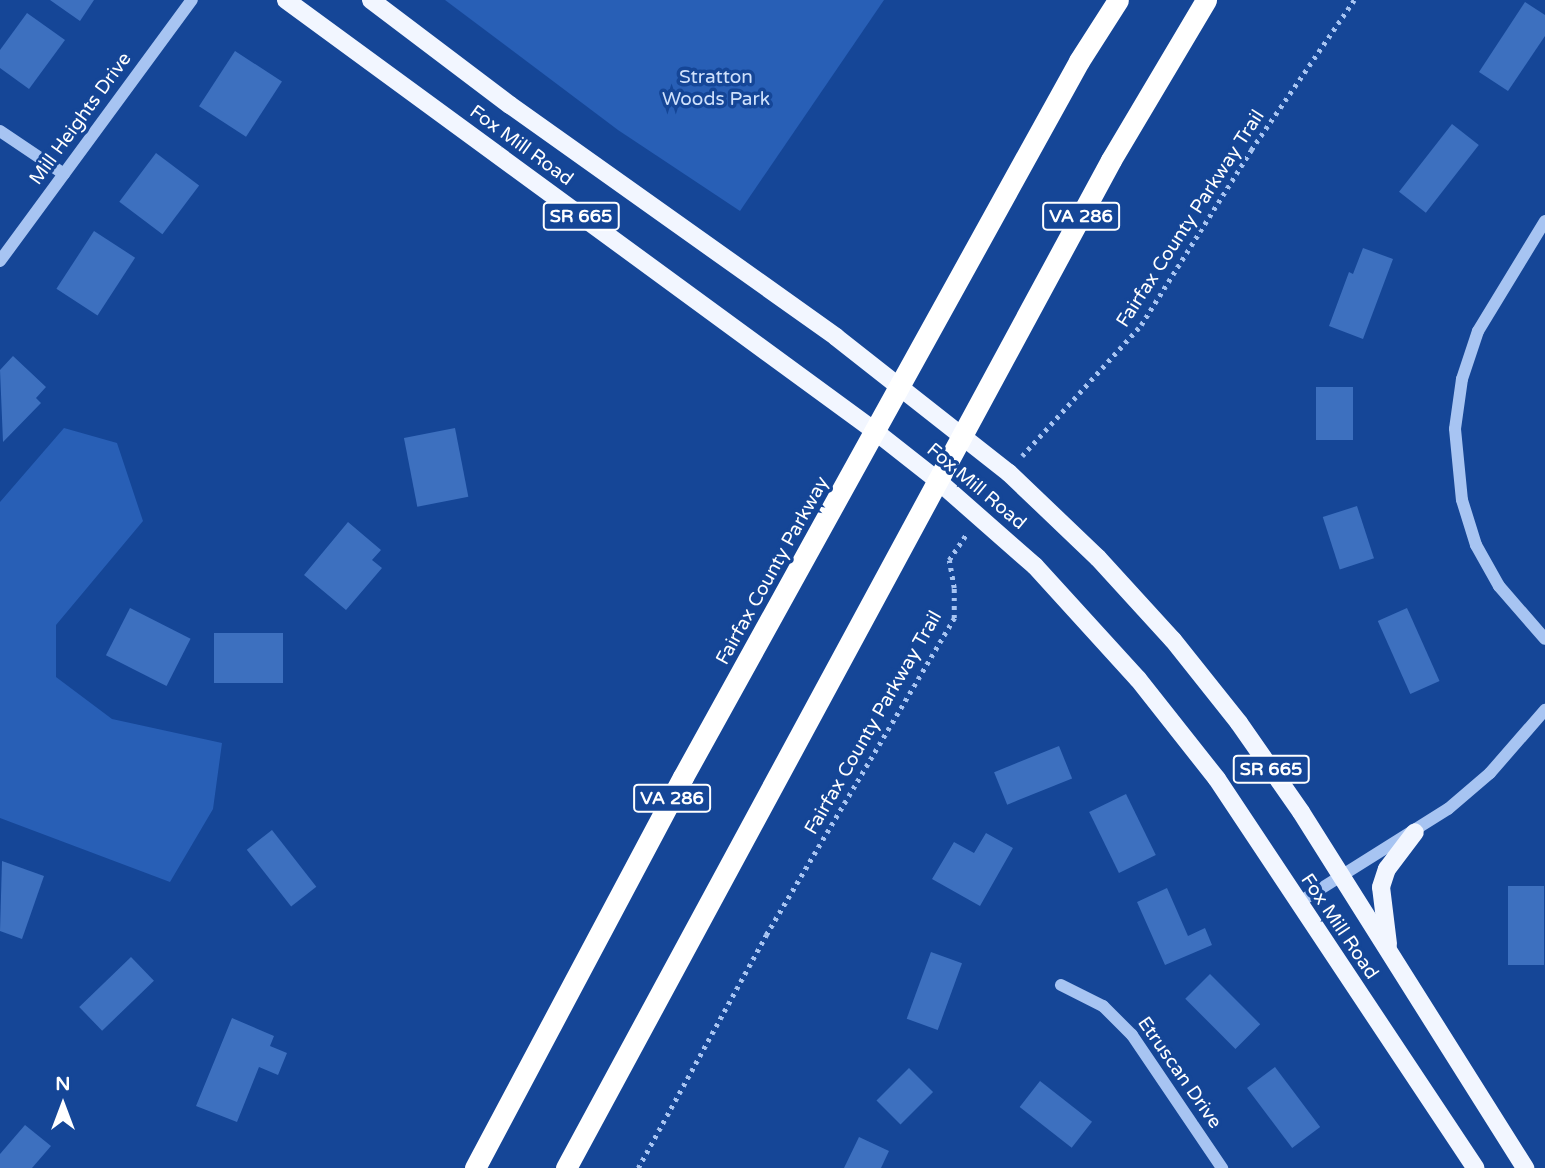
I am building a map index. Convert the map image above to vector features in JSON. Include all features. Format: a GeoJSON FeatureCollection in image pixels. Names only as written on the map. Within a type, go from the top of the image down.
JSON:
{"type":"FeatureCollection","features":[{"type":"Feature","properties":{"kind":"highway","name":"Fairfax County Parkway"},"geometry":{"type":"LineString","coordinates":[[475,1168],[684,777],[1079,61],[1118,0]]}},
{"type":"Feature","properties":{"kind":"highway","name":"VA 286"},"geometry":{"type":"LineString","coordinates":[[566,1168],[1111,160],[1206,0]]}},
{"type":"Feature","properties":{"kind":"main road","name":"Fox Mill Road"},"geometry":{"type":"LineString","coordinates":[[286,0],[876,432],[937,480],[1035,566],[1138,679],[1217,779],[1475,1168]]}},
{"type":"Feature","properties":{"kind":"main road","name":"Fox Mill Road"},"geometry":{"type":"LineString","coordinates":[[371,0],[901,387],[1009,473],[1135,595],[1239,723],[1341,876],[1525,1168]]}},
{"type":"Feature","properties":{"kind":"main road"},"geometry":{"type":"LineString","coordinates":[[1390,955],[1381,887],[1387,869],[1415,832]]}},
{"type":"Feature","properties":{"kind":"street","name":"Mill Heights Drive"},"geometry":{"type":"LineString","coordinates":[[0,261],[192,0]]}},
{"type":"Feature","properties":{"kind":"street"},"geometry":{"type":"LineString","coordinates":[[0,131],[64,174]]}},
{"type":"Feature","properties":{"kind":"street"},"geometry":{"type":"LineString","coordinates":[[1545,222],[1489,308],[1473,342],[1457,404],[1455,452],[1462,500],[1476,545],[1499,586],[1545,639]]}},
{"type":"Feature","properties":{"kind":"street"},"geometry":{"type":"LineString","coordinates":[[1298,903],[1448,809],[1490,772],[1545,710]]}},
{"type":"Feature","properties":{"kind":"street","name":"Etruscan Drive"},"geometry":{"type":"LineString","coordinates":[[1062,985],[1103,1006],[1132,1035],[1222,1168]]}},
{"type":"Feature","properties":{"kind":"path","name":"Fairfax County Parkway Trail"},"geometry":{"type":"LineString","coordinates":[[1009,473],[1032,443],[1141,325],[1251,150],[1354,0]]}},
{"type":"Feature","properties":{"kind":"path","name":"Fairfax County Parkway Trail"},"geometry":{"type":"LineString","coordinates":[[638,1168],[766,935],[954,618],[954,588],[949,560],[979,516]]}},
{"type":"Feature","properties":{"kind":"green space","name":"Stratton Woods Park"},"geometry":{"type":"Polygon","coordinates":[[[445,0],[884,0],[740,211],[618,130],[445,0]]]}},
{"type":"Feature","properties":{"kind":"green space"},"geometry":{"type":"Polygon","coordinates":[[[64,428],[117,443],[143,521],[56,625],[56,677],[112,719],[222,743],[213,809],[170,882],[0,818],[0,502],[64,428]]]}},
{"type":"Feature","properties":{"kind":"building"},"geometry":{"type":"Polygon","coordinates":[[[50,0],[94,0],[80,21],[50,0]]]}},
{"type":"Feature","properties":{"kind":"building"},"geometry":{"type":"Polygon","coordinates":[[[1525,2],[1545,15],[1545,36],[1508,91],[1479,72],[1525,2]]]}},
{"type":"Feature","properties":{"kind":"building"},"geometry":{"type":"Polygon","coordinates":[[[27,13],[65,40],[29,89],[0,68],[0,50],[27,13]]]}},
{"type":"Feature","properties":{"kind":"building"},"geometry":{"type":"Polygon","coordinates":[[[235,51],[282,81],[246,137],[199,106],[235,51]]]}},
{"type":"Feature","properties":{"kind":"building"},"geometry":{"type":"Polygon","coordinates":[[[1452,124],[1479,145],[1426,213],[1399,192],[1452,124]]]}},
{"type":"Feature","properties":{"kind":"building"},"geometry":{"type":"Polygon","coordinates":[[[156,153],[199,185],[162,234],[119,202],[156,153]]]}},
{"type":"Feature","properties":{"kind":"building"},"geometry":{"type":"Polygon","coordinates":[[[94,231],[135,258],[98,316],[56,289],[94,231]]]}},
{"type":"Feature","properties":{"kind":"building"},"geometry":{"type":"Polygon","coordinates":[[[1363,248],[1393,259],[1363,339],[1329,326],[1349,272],[1353,274],[1363,248]]]}},
{"type":"Feature","properties":{"kind":"building"},"geometry":{"type":"Polygon","coordinates":[[[13,356],[46,387],[36,398],[41,403],[3,442],[0,370],[13,356]]]}},
{"type":"Feature","properties":{"kind":"building"},"geometry":{"type":"Polygon","coordinates":[[[1316,387],[1353,387],[1353,440],[1316,440],[1316,387]]]}},
{"type":"Feature","properties":{"kind":"building"},"geometry":{"type":"Polygon","coordinates":[[[455,428],[468,497],[417,507],[404,438],[455,428]]]}},
{"type":"Feature","properties":{"kind":"building"},"geometry":{"type":"Polygon","coordinates":[[[1357,506],[1374,558],[1340,569],[1323,517],[1357,506]]]}},
{"type":"Feature","properties":{"kind":"building"},"geometry":{"type":"Polygon","coordinates":[[[348,522],[381,550],[372,560],[382,568],[346,610],[304,575],[348,522]]]}},
{"type":"Feature","properties":{"kind":"building"},"geometry":{"type":"Polygon","coordinates":[[[130,608],[191,639],[167,686],[106,655],[130,608]]]}},
{"type":"Feature","properties":{"kind":"building"},"geometry":{"type":"Polygon","coordinates":[[[1407,608],[1440,681],[1410,694],[1378,621],[1407,608]]]}},
{"type":"Feature","properties":{"kind":"building"},"geometry":{"type":"Polygon","coordinates":[[[214,633],[283,633],[283,683],[214,683],[214,633]]]}},
{"type":"Feature","properties":{"kind":"building"},"geometry":{"type":"Polygon","coordinates":[[[1059,746],[1072,778],[1007,805],[994,772],[1059,746]]]}},
{"type":"Feature","properties":{"kind":"building"},"geometry":{"type":"Polygon","coordinates":[[[1126,794],[1156,855],[1119,873],[1089,812],[1126,794]]]}},
{"type":"Feature","properties":{"kind":"building"},"geometry":{"type":"Polygon","coordinates":[[[272,830],[316,887],[291,906],[247,850],[272,830]]]}},
{"type":"Feature","properties":{"kind":"building"},"geometry":{"type":"Polygon","coordinates":[[[986,833],[1013,848],[980,906],[932,879],[954,842],[974,853],[986,833]]]}},
{"type":"Feature","properties":{"kind":"building"},"geometry":{"type":"Polygon","coordinates":[[[2,861],[44,876],[22,939],[0,931],[2,861]]]}},
{"type":"Feature","properties":{"kind":"building"},"geometry":{"type":"Polygon","coordinates":[[[1508,886],[1544,886],[1544,965],[1508,965],[1508,886]]]}},
{"type":"Feature","properties":{"kind":"building"},"geometry":{"type":"Polygon","coordinates":[[[1167,888],[1188,936],[1205,928],[1212,945],[1165,965],[1137,902],[1167,888]]]}},
{"type":"Feature","properties":{"kind":"building"},"geometry":{"type":"Polygon","coordinates":[[[931,952],[962,963],[938,1030],[907,1019],[931,952]]]}},
{"type":"Feature","properties":{"kind":"building"},"geometry":{"type":"Polygon","coordinates":[[[131,957],[154,981],[102,1031],[79,1007],[131,957]]]}},
{"type":"Feature","properties":{"kind":"building"},"geometry":{"type":"Polygon","coordinates":[[[1210,974],[1260,1024],[1235,1049],[1185,999],[1210,974]]]}},
{"type":"Feature","properties":{"kind":"building"},"geometry":{"type":"Polygon","coordinates":[[[232,1018],[274,1036],[270,1046],[287,1053],[278,1075],[259,1067],[237,1122],[196,1106],[232,1018]]]}},
{"type":"Feature","properties":{"kind":"building"},"geometry":{"type":"Polygon","coordinates":[[[1275,1067],[1320,1127],[1292,1148],[1247,1088],[1275,1067]]]}},
{"type":"Feature","properties":{"kind":"building"},"geometry":{"type":"Polygon","coordinates":[[[909,1068],[933,1092],[901,1125],[876,1101],[909,1068]]]}},
{"type":"Feature","properties":{"kind":"building"},"geometry":{"type":"Polygon","coordinates":[[[1040,1081],[1092,1122],[1072,1148],[1020,1107],[1040,1081]]]}},
{"type":"Feature","properties":{"kind":"building"},"geometry":{"type":"Polygon","coordinates":[[[25,1125],[51,1146],[32,1168],[0,1168],[0,1154],[25,1125]]]}},
{"type":"Feature","properties":{"kind":"building"},"geometry":{"type":"Polygon","coordinates":[[[859,1137],[889,1151],[881,1168],[844,1168],[859,1137]]]}}]}
